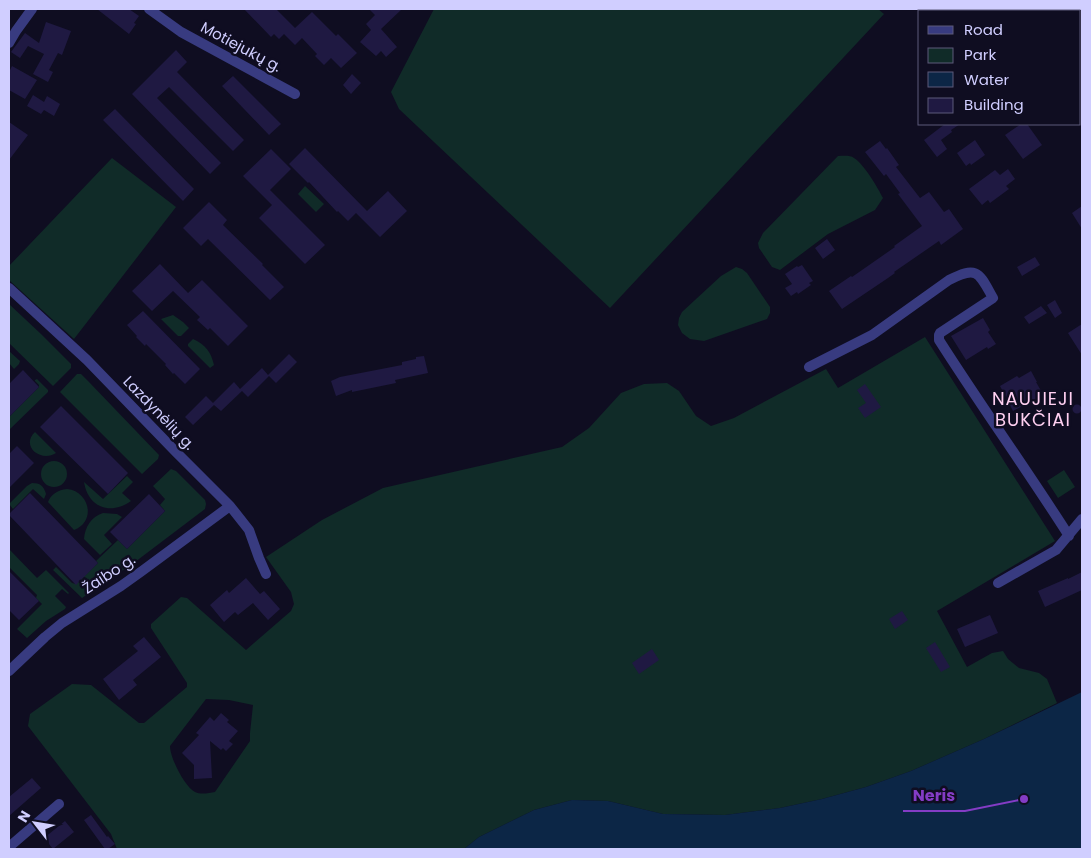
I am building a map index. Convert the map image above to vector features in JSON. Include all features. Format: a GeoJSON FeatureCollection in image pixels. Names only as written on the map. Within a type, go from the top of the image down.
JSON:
{"type":"FeatureCollection","features":[{"type":"Feature","properties":{"kind":"street"},"geometry":{"type":"LineString","coordinates":[[9,43],[32,9]]}},
{"type":"Feature","properties":{"kind":"street","name":"Motiejukų g."},"geometry":{"type":"LineString","coordinates":[[149,9],[182,32],[295,94]]}},
{"type":"Feature","properties":{"kind":"street"},"geometry":{"type":"LineString","coordinates":[[809,367],[872,335],[949,280],[962,273],[978,274],[993,298],[940,333],[939,340],[1034,480],[1069,536]]}},
{"type":"Feature","properties":{"kind":"street","name":"Lazdynėlių g."},"geometry":{"type":"LineString","coordinates":[[9,288],[87,360],[230,506],[249,530],[266,574]]}},
{"type":"Feature","properties":{"kind":"street","name":"Žaibo g."},"geometry":{"type":"LineString","coordinates":[[9,671],[44,637],[62,623],[128,581],[230,506]]}},
{"type":"Feature","properties":{"kind":"street"},"geometry":{"type":"LineString","coordinates":[[998,583],[1056,550],[1082,520]]}},
{"type":"Feature","properties":{"kind":"street"},"geometry":{"type":"LineString","coordinates":[[9,847],[59,804]]}},
{"type":"Feature","properties":{"kind":"green space"},"geometry":{"type":"Polygon","coordinates":[[[434,9],[878,9],[884,14],[610,308],[399,109],[391,92],[434,9]]]}},
{"type":"Feature","properties":{"kind":"green space"},"geometry":{"type":"Polygon","coordinates":[[[838,156],[851,156],[858,161],[883,198],[875,210],[828,234],[780,270],[772,267],[759,248],[758,243],[763,233],[838,156]]]}},
{"type":"Feature","properties":{"kind":"green space"},"geometry":{"type":"Polygon","coordinates":[[[112,158],[176,207],[74,339],[9,280],[9,266],[112,158]]]}},
{"type":"Feature","properties":{"kind":"green space"},"geometry":{"type":"Polygon","coordinates":[[[305,186],[324,204],[316,212],[298,194],[305,186]]]}},
{"type":"Feature","properties":{"kind":"green space"},"geometry":{"type":"Polygon","coordinates":[[[736,267],[747,273],[770,307],[767,319],[704,341],[690,339],[682,333],[678,325],[682,312],[721,276],[736,267]]]}},
{"type":"Feature","properties":{"kind":"green space"},"geometry":{"type":"Polygon","coordinates":[[[9,304],[71,364],[71,368],[53,386],[9,343],[9,304]]]}},
{"type":"Feature","properties":{"kind":"green space"},"geometry":{"type":"Polygon","coordinates":[[[173,315],[189,328],[181,336],[178,336],[161,319],[173,315]]]}},
{"type":"Feature","properties":{"kind":"green space"},"geometry":{"type":"Polygon","coordinates":[[[925,337],[1055,541],[937,611],[967,667],[992,653],[1003,651],[1008,659],[1019,668],[1039,673],[1047,679],[1057,703],[984,739],[911,771],[866,787],[822,799],[780,808],[725,815],[663,814],[608,801],[572,800],[534,810],[479,837],[464,849],[117,849],[111,834],[28,726],[30,714],[72,684],[91,685],[139,723],[144,723],[187,687],[187,683],[151,628],[151,624],[181,597],[187,598],[246,650],[291,611],[294,604],[291,592],[266,557],[322,520],[383,488],[562,447],[589,428],[621,393],[644,384],[667,383],[679,391],[696,416],[711,426],[734,418],[826,369],[838,388],[925,337]],[[206,699],[170,746],[172,758],[179,772],[191,789],[197,793],[215,792],[250,741],[253,705],[229,700],[206,699]]]}},
{"type":"Feature","properties":{"kind":"green space"},"geometry":{"type":"Polygon","coordinates":[[[193,339],[205,346],[211,356],[214,365],[210,368],[188,346],[193,339]]]}},
{"type":"Feature","properties":{"kind":"green space"},"geometry":{"type":"Polygon","coordinates":[[[9,351],[20,361],[14,369],[9,363],[9,351]]]}},
{"type":"Feature","properties":{"kind":"green space"},"geometry":{"type":"Polygon","coordinates":[[[77,374],[81,374],[159,455],[158,459],[142,474],[60,392],[77,374]]]}},
{"type":"Feature","properties":{"kind":"green space"},"geometry":{"type":"Polygon","coordinates":[[[37,379],[48,392],[9,430],[9,417],[39,387],[35,381],[37,379]]]}},
{"type":"Feature","properties":{"kind":"green space"},"geometry":{"type":"Polygon","coordinates":[[[35,432],[56,453],[44,456],[34,452],[30,443],[31,437],[35,432]]]}},
{"type":"Feature","properties":{"kind":"green space"},"geometry":{"type":"Polygon","coordinates":[[[54,461],[63,465],[67,474],[63,483],[54,487],[45,483],[41,474],[45,465],[54,461]]]}},
{"type":"Feature","properties":{"kind":"green space"},"geometry":{"type":"Polygon","coordinates":[[[171,469],[176,471],[205,500],[205,509],[135,562],[82,598],[53,570],[56,567],[72,583],[76,584],[118,540],[127,549],[165,511],[160,505],[165,499],[153,486],[171,469]]]}},
{"type":"Feature","properties":{"kind":"green space"},"geometry":{"type":"Polygon","coordinates":[[[1064,470],[1075,487],[1058,498],[1047,481],[1064,470]]]}},
{"type":"Feature","properties":{"kind":"green space"},"geometry":{"type":"Polygon","coordinates":[[[127,476],[133,482],[122,493],[131,501],[123,506],[108,508],[101,506],[90,498],[86,491],[84,482],[103,499],[127,476]]]}},
{"type":"Feature","properties":{"kind":"green space"},"geometry":{"type":"Polygon","coordinates":[[[32,483],[43,487],[46,494],[44,499],[33,489],[13,509],[9,504],[32,483]]]}},
{"type":"Feature","properties":{"kind":"green space"},"geometry":{"type":"Polygon","coordinates":[[[67,489],[81,495],[87,507],[88,514],[86,520],[74,530],[48,502],[55,493],[67,489]]]}},
{"type":"Feature","properties":{"kind":"green space"},"geometry":{"type":"Polygon","coordinates":[[[103,513],[117,514],[122,517],[104,535],[112,544],[100,555],[84,539],[89,523],[103,513]]]}},
{"type":"Feature","properties":{"kind":"green space"},"geometry":{"type":"Polygon","coordinates":[[[9,549],[37,578],[46,570],[69,593],[62,589],[55,596],[66,607],[65,609],[46,621],[27,638],[17,629],[42,604],[36,598],[37,595],[9,567],[9,549]]]}},
{"type":"Feature","properties":{"kind":"water"},"geometry":{"type":"Polygon","coordinates":[[[1082,692],[1082,849],[464,849],[479,837],[534,810],[572,800],[608,801],[663,814],[725,815],[780,808],[822,799],[866,787],[911,771],[984,739],[1082,692]]]}},
{"type":"Feature","properties":{"kind":"building"},"geometry":{"type":"Polygon","coordinates":[[[97,9],[129,9],[139,16],[129,34],[97,9]]]}},
{"type":"Feature","properties":{"kind":"building"},"geometry":{"type":"Polygon","coordinates":[[[244,9],[276,9],[295,28],[312,12],[336,36],[338,34],[357,53],[341,68],[331,58],[324,65],[315,56],[317,54],[302,38],[295,45],[284,34],[279,39],[274,34],[271,37],[244,9]]]}},
{"type":"Feature","properties":{"kind":"building"},"geometry":{"type":"Polygon","coordinates":[[[369,9],[402,9],[381,29],[397,47],[386,57],[381,51],[376,56],[360,42],[371,30],[366,24],[375,15],[369,9]]]}},
{"type":"Feature","properties":{"kind":"building"},"geometry":{"type":"Polygon","coordinates":[[[46,22],[71,31],[62,55],[58,53],[49,70],[53,72],[48,82],[33,74],[44,54],[28,46],[20,58],[11,52],[25,33],[39,43],[46,22]]]}},
{"type":"Feature","properties":{"kind":"building"},"geometry":{"type":"Polygon","coordinates":[[[176,50],[187,62],[177,72],[244,140],[233,151],[169,87],[157,98],[221,163],[210,174],[132,94],[176,50]]]}},
{"type":"Feature","properties":{"kind":"building"},"geometry":{"type":"Polygon","coordinates":[[[12,66],[37,80],[25,99],[9,90],[9,72],[12,66]]]}},
{"type":"Feature","properties":{"kind":"building"},"geometry":{"type":"Polygon","coordinates":[[[352,74],[361,83],[351,94],[343,85],[352,74]]]}},
{"type":"Feature","properties":{"kind":"building"},"geometry":{"type":"Polygon","coordinates":[[[233,76],[281,124],[269,135],[222,86],[233,76]]]}},
{"type":"Feature","properties":{"kind":"building"},"geometry":{"type":"Polygon","coordinates":[[[33,95],[44,102],[47,96],[60,104],[54,116],[44,110],[41,114],[27,106],[33,95]]]}},
{"type":"Feature","properties":{"kind":"building"},"geometry":{"type":"Polygon","coordinates":[[[115,109],[194,189],[183,201],[103,120],[115,109]]]}},
{"type":"Feature","properties":{"kind":"building"},"geometry":{"type":"Polygon","coordinates":[[[9,122],[28,135],[9,160],[9,122]]]}},
{"type":"Feature","properties":{"kind":"building"},"geometry":{"type":"Polygon","coordinates":[[[944,125],[958,125],[941,140],[947,149],[937,157],[924,140],[944,125]]]}},
{"type":"Feature","properties":{"kind":"building"},"geometry":{"type":"Polygon","coordinates":[[[1020,125],[1028,125],[1042,145],[1023,159],[1005,135],[1020,125]]]}},
{"type":"Feature","properties":{"kind":"building"},"geometry":{"type":"Polygon","coordinates":[[[975,140],[985,155],[971,165],[970,163],[966,166],[957,153],[975,140]]]}},
{"type":"Feature","properties":{"kind":"building"},"geometry":{"type":"Polygon","coordinates":[[[880,141],[899,165],[896,167],[920,198],[929,192],[944,212],[949,209],[963,229],[941,245],[939,241],[842,309],[829,291],[895,247],[922,226],[898,194],[900,193],[886,174],[884,176],[865,152],[880,141]]]}},
{"type":"Feature","properties":{"kind":"building"},"geometry":{"type":"Polygon","coordinates":[[[305,148],[367,211],[388,191],[407,211],[380,237],[356,213],[348,221],[289,164],[305,148]]]}},
{"type":"Feature","properties":{"kind":"building"},"geometry":{"type":"Polygon","coordinates":[[[271,149],[291,169],[270,190],[325,245],[305,264],[259,218],[272,205],[243,176],[271,149]]]}},
{"type":"Feature","properties":{"kind":"building"},"geometry":{"type":"Polygon","coordinates":[[[1008,169],[1015,179],[1006,186],[1009,189],[990,203],[988,200],[982,205],[969,189],[995,170],[1000,175],[1008,169]]]}},
{"type":"Feature","properties":{"kind":"building"},"geometry":{"type":"Polygon","coordinates":[[[209,202],[227,220],[223,225],[284,287],[270,300],[208,239],[201,246],[183,228],[209,202]]]}},
{"type":"Feature","properties":{"kind":"building"},"geometry":{"type":"Polygon","coordinates":[[[1082,206],[1082,229],[1072,213],[1082,206]]]}},
{"type":"Feature","properties":{"kind":"building"},"geometry":{"type":"Polygon","coordinates":[[[827,239],[835,250],[823,259],[815,248],[827,239]]]}},
{"type":"Feature","properties":{"kind":"building"},"geometry":{"type":"Polygon","coordinates":[[[1035,257],[1040,265],[1022,276],[1017,267],[1035,257]]]}},
{"type":"Feature","properties":{"kind":"building"},"geometry":{"type":"Polygon","coordinates":[[[160,264],[188,293],[202,280],[248,326],[228,346],[210,328],[208,330],[197,320],[200,317],[173,291],[152,311],[132,291],[160,264]]]}},
{"type":"Feature","properties":{"kind":"building"},"geometry":{"type":"Polygon","coordinates":[[[802,265],[813,281],[809,283],[811,285],[798,294],[797,292],[791,296],[785,288],[792,284],[785,274],[802,265]]]}},
{"type":"Feature","properties":{"kind":"building"},"geometry":{"type":"Polygon","coordinates":[[[1055,300],[1062,313],[1055,318],[1047,305],[1055,300]]]}},
{"type":"Feature","properties":{"kind":"building"},"geometry":{"type":"Polygon","coordinates":[[[1041,306],[1047,313],[1029,324],[1024,317],[1041,306]]]}},
{"type":"Feature","properties":{"kind":"building"},"geometry":{"type":"Polygon","coordinates":[[[143,311],[200,369],[185,384],[173,374],[146,344],[145,346],[136,337],[127,325],[143,311]]]}},
{"type":"Feature","properties":{"kind":"building"},"geometry":{"type":"Polygon","coordinates":[[[983,318],[990,330],[988,332],[996,344],[988,349],[987,347],[966,360],[951,336],[983,318]]]}},
{"type":"Feature","properties":{"kind":"building"},"geometry":{"type":"Polygon","coordinates":[[[1082,324],[1082,355],[1068,333],[1082,324]]]}},
{"type":"Feature","properties":{"kind":"building"},"geometry":{"type":"Polygon","coordinates":[[[289,354],[297,362],[276,383],[269,376],[248,397],[242,391],[221,411],[214,405],[193,425],[185,417],[206,396],[213,403],[234,382],[240,389],[262,368],[268,375],[289,354]]]}},
{"type":"Feature","properties":{"kind":"building"},"geometry":{"type":"Polygon","coordinates":[[[424,356],[428,373],[395,380],[396,383],[352,392],[352,390],[336,396],[331,381],[340,377],[402,365],[402,362],[424,356]]]}},
{"type":"Feature","properties":{"kind":"building"},"geometry":{"type":"Polygon","coordinates":[[[23,370],[39,387],[9,417],[9,384],[23,370]]]}},
{"type":"Feature","properties":{"kind":"building"},"geometry":{"type":"Polygon","coordinates":[[[1031,371],[1044,396],[1027,406],[1026,404],[1013,411],[1000,386],[1017,376],[1019,378],[1031,371]]]}},
{"type":"Feature","properties":{"kind":"building"},"geometry":{"type":"Polygon","coordinates":[[[865,384],[881,407],[865,418],[858,408],[866,403],[857,390],[865,384]]]}},
{"type":"Feature","properties":{"kind":"building"},"geometry":{"type":"Polygon","coordinates":[[[1077,404],[1082,409],[1077,414],[1072,409],[1077,404]]]}},
{"type":"Feature","properties":{"kind":"building"},"geometry":{"type":"Polygon","coordinates":[[[61,406],[128,473],[108,494],[40,427],[61,406]]]}},
{"type":"Feature","properties":{"kind":"building"},"geometry":{"type":"Polygon","coordinates":[[[17,446],[34,463],[9,488],[9,454],[17,446]]]}},
{"type":"Feature","properties":{"kind":"building"},"geometry":{"type":"Polygon","coordinates":[[[30,493],[98,563],[76,585],[9,515],[30,493]]]}},
{"type":"Feature","properties":{"kind":"building"},"geometry":{"type":"Polygon","coordinates":[[[149,494],[165,511],[127,549],[110,532],[149,494]]]}},
{"type":"Feature","properties":{"kind":"building"},"geometry":{"type":"Polygon","coordinates":[[[9,571],[39,601],[19,620],[9,610],[9,571]]]}},
{"type":"Feature","properties":{"kind":"building"},"geometry":{"type":"Polygon","coordinates":[[[1082,572],[1082,590],[1045,607],[1038,591],[1082,572]]]}},
{"type":"Feature","properties":{"kind":"building"},"geometry":{"type":"Polygon","coordinates":[[[246,578],[260,594],[264,591],[280,609],[268,620],[253,603],[238,615],[235,612],[224,622],[210,605],[227,590],[229,593],[246,578]]]}},
{"type":"Feature","properties":{"kind":"building"},"geometry":{"type":"Polygon","coordinates":[[[902,611],[908,620],[895,629],[889,619],[902,611]]]}},
{"type":"Feature","properties":{"kind":"building"},"geometry":{"type":"Polygon","coordinates":[[[990,615],[998,633],[965,647],[957,629],[990,615]]]}},
{"type":"Feature","properties":{"kind":"building"},"geometry":{"type":"Polygon","coordinates":[[[144,637],[161,657],[133,680],[137,685],[119,700],[103,679],[138,651],[133,646],[144,637]]]}},
{"type":"Feature","properties":{"kind":"building"},"geometry":{"type":"Polygon","coordinates":[[[935,642],[950,667],[941,672],[926,648],[935,642]]]}},
{"type":"Feature","properties":{"kind":"building"},"geometry":{"type":"Polygon","coordinates":[[[652,649],[659,660],[639,674],[632,663],[652,649]]]}},
{"type":"Feature","properties":{"kind":"building"},"geometry":{"type":"Polygon","coordinates":[[[221,713],[229,720],[227,722],[238,731],[229,741],[233,744],[226,751],[223,748],[221,750],[210,741],[212,778],[194,779],[194,765],[182,753],[199,735],[196,733],[210,717],[214,721],[221,713]]]}},
{"type":"Feature","properties":{"kind":"building"},"geometry":{"type":"Polygon","coordinates":[[[32,778],[41,788],[9,816],[9,797],[32,778]]]}},
{"type":"Feature","properties":{"kind":"building"},"geometry":{"type":"Polygon","coordinates":[[[91,815],[107,837],[115,844],[108,849],[105,849],[84,820],[91,815]]]}},
{"type":"Feature","properties":{"kind":"building"},"geometry":{"type":"Polygon","coordinates":[[[65,821],[74,832],[53,849],[44,838],[65,821]]]}},
{"type":"Feature","properties":{"kind":"place","name":"Neris"},"geometry":{"type":"Point","coordinates":[1024,799]}},
{"type":"Feature","properties":{"kind":"district","name":"NAUJIEJI BUKČIAI"},"geometry":{"type":"Point","coordinates":[1033,409]}}]}
